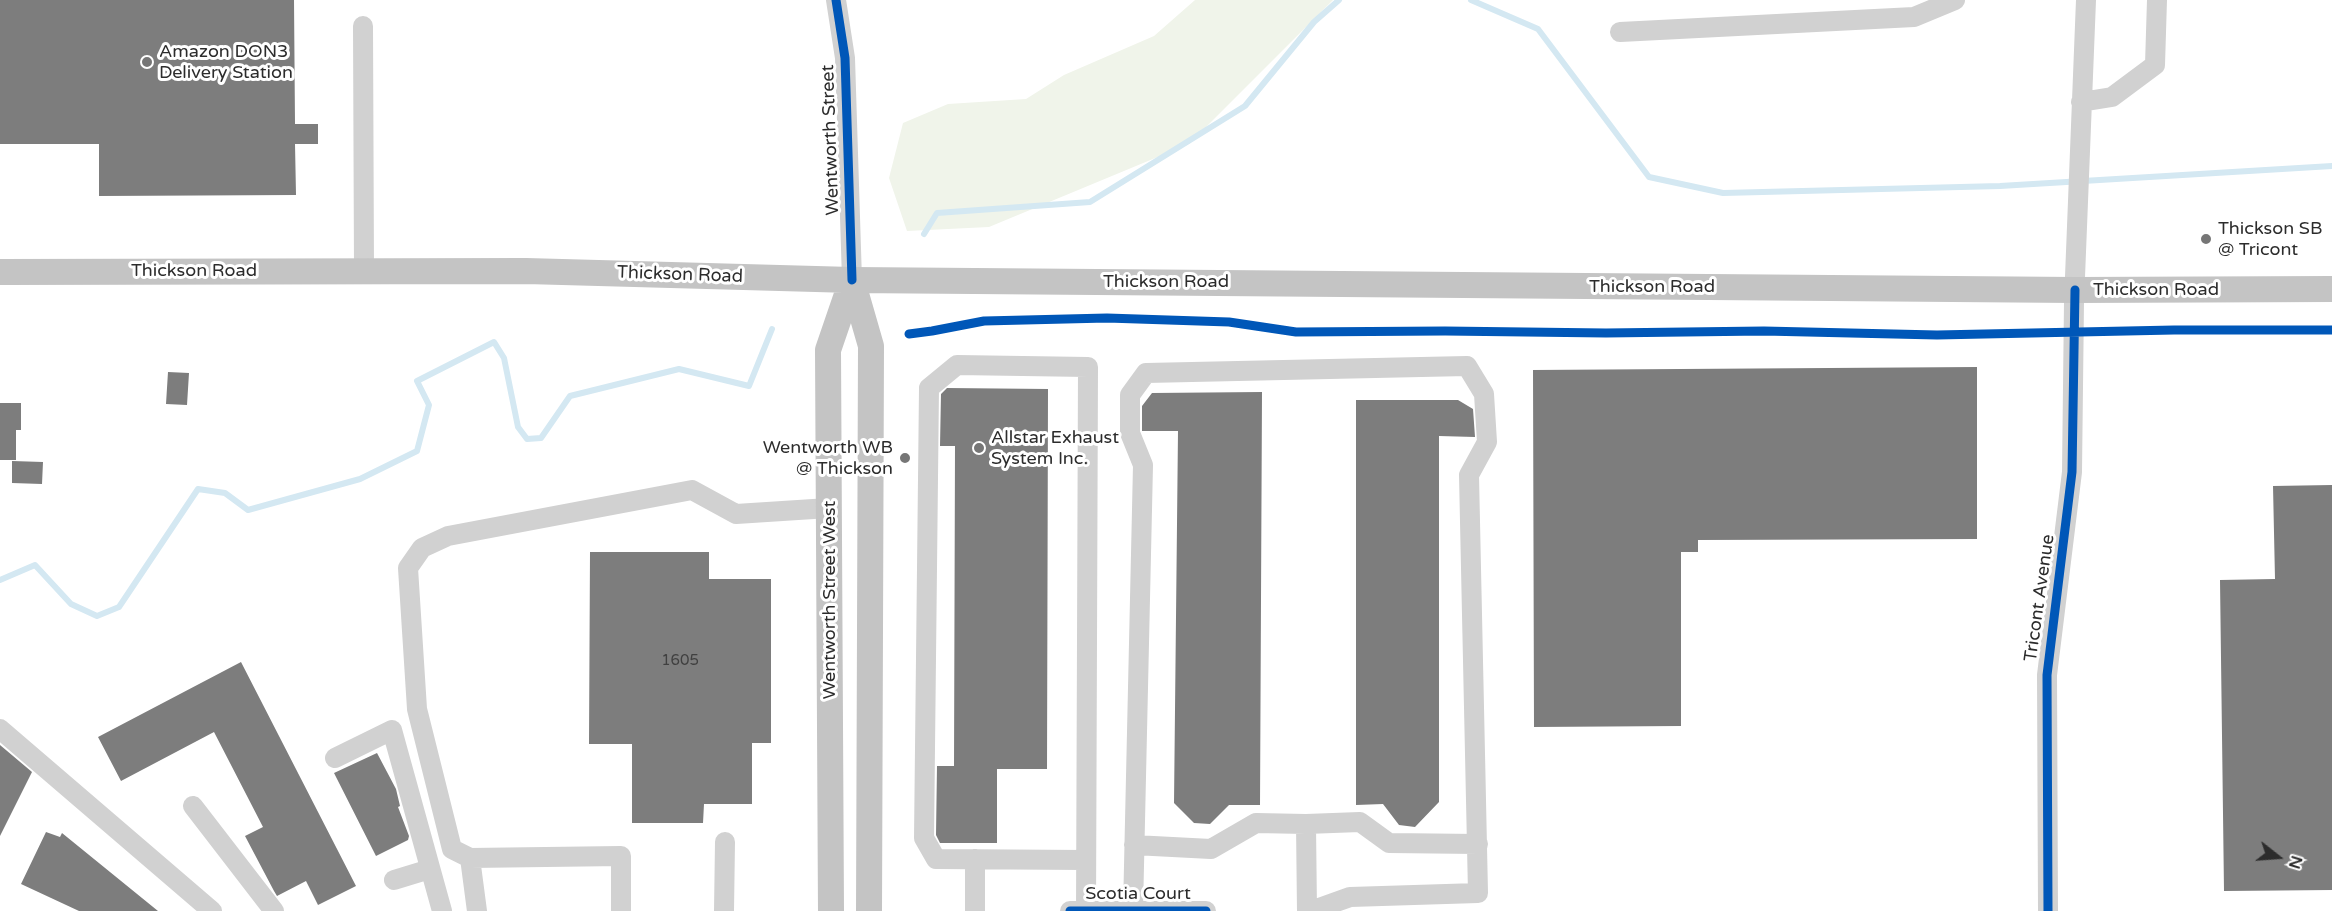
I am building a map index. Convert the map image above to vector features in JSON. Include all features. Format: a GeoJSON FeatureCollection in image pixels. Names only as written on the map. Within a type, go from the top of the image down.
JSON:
{"type":"FeatureCollection","features":[{"type":"Feature","properties":{"kind":"main road","name":"Thickson Road"},"geometry":{"type":"LineString","coordinates":[[0,272],[526,271],[852,280],[2075,290],[2332,289]]}},
{"type":"Feature","properties":{"kind":"main road","name":"Wentworth Street West"},"geometry":{"type":"LineString","coordinates":[[831,911],[828,350],[852,280]]}},
{"type":"Feature","properties":{"kind":"main road"},"geometry":{"type":"LineString","coordinates":[[852,280],[871,346],[869,911]]}},
{"type":"Feature","properties":{"kind":"street","name":"Wentworth Street"},"geometry":{"type":"LineString","coordinates":[[836,0],[845,58],[852,280]]}},
{"type":"Feature","properties":{"kind":"street"},"geometry":{"type":"LineString","coordinates":[[1620,32],[1914,17],[1955,0]]}},
{"type":"Feature","properties":{"kind":"street","name":"Tricont Avenue"},"geometry":{"type":"LineString","coordinates":[[2048,911],[2047,675],[2072,472],[2077,198],[2086,0]]}},
{"type":"Feature","properties":{"kind":"street"},"geometry":{"type":"LineString","coordinates":[[2081,102],[2112,98],[2155,65],[2157,0]]}},
{"type":"Feature","properties":{"kind":"street"},"geometry":{"type":"LineString","coordinates":[[363,26],[364,270]]}},
{"type":"Feature","properties":{"kind":"street"},"geometry":{"type":"LineString","coordinates":[[1085,860],[936,859],[924,838],[929,388],[957,365],[1088,367],[1086,911]]}},
{"type":"Feature","properties":{"kind":"street"},"geometry":{"type":"LineString","coordinates":[[1134,910],[1143,465],[1131,433],[1130,395],[1146,373],[1467,366],[1484,394],[1487,442],[1469,475],[1478,893],[1350,897],[1309,911],[1306,824]]}},
{"type":"Feature","properties":{"kind":"street"},"geometry":{"type":"LineString","coordinates":[[621,911],[621,856],[470,858],[452,849],[417,709],[408,568],[422,548],[448,536],[692,490],[736,514],[829,508]]}},
{"type":"Feature","properties":{"kind":"street"},"geometry":{"type":"LineString","coordinates":[[0,729],[212,911]]}},
{"type":"Feature","properties":{"kind":"street"},"geometry":{"type":"LineString","coordinates":[[335,758],[392,730],[442,911]]}},
{"type":"Feature","properties":{"kind":"street"},"geometry":{"type":"LineString","coordinates":[[193,806],[274,911]]}},
{"type":"Feature","properties":{"kind":"street"},"geometry":{"type":"LineString","coordinates":[[1134,845],[1211,849],[1256,823],[1360,822],[1389,843],[1478,844]]}},
{"type":"Feature","properties":{"kind":"street"},"geometry":{"type":"LineString","coordinates":[[724,911],[725,842]]}},
{"type":"Feature","properties":{"kind":"street"},"geometry":{"type":"LineString","coordinates":[[470,858],[477,911]]}},
{"type":"Feature","properties":{"kind":"street"},"geometry":{"type":"LineString","coordinates":[[975,859],[975,911]]}},
{"type":"Feature","properties":{"kind":"street"},"geometry":{"type":"LineString","coordinates":[[394,880],[430,869]]}},
{"type":"Feature","properties":{"kind":"street","name":"Scotia Court"},"geometry":{"type":"LineString","coordinates":[[1070,911],[1206,911]]}},
{"type":"Feature","properties":{"kind":"shaded area"},"geometry":{"type":"Polygon","coordinates":[[[1195,0],[1333,0],[1189,144],[989,227],[907,231],[889,178],[903,123],[948,104],[1026,99],[1064,75],[1154,36],[1195,0]]]}},
{"type":"Feature","properties":{"kind":"building","name":"Amazon DON3 Delivery Station"},"geometry":{"type":"Polygon","coordinates":[[[0,0],[294,0],[295,124],[318,124],[318,144],[295,144],[296,195],[99,196],[99,144],[0,144],[0,0]]]}},
{"type":"Feature","properties":{"kind":"building"},"geometry":{"type":"Polygon","coordinates":[[[1977,367],[1977,539],[1698,540],[1698,552],[1681,552],[1681,726],[1534,727],[1533,370],[1977,367]]]}},
{"type":"Feature","properties":{"kind":"building"},"geometry":{"type":"Polygon","coordinates":[[[168,372],[189,373],[187,405],[166,404],[168,372]]]}},
{"type":"Feature","properties":{"kind":"building"},"geometry":{"type":"Polygon","coordinates":[[[947,388],[1048,389],[1047,769],[997,769],[997,843],[940,843],[936,835],[937,766],[954,766],[955,446],[940,446],[941,394],[947,388]]]}},
{"type":"Feature","properties":{"kind":"building"},"geometry":{"type":"Polygon","coordinates":[[[1262,392],[1260,805],[1229,805],[1210,824],[1194,823],[1174,803],[1178,431],[1142,431],[1142,406],[1152,393],[1262,392]]]}},
{"type":"Feature","properties":{"kind":"building"},"geometry":{"type":"Polygon","coordinates":[[[1356,400],[1458,400],[1473,409],[1475,437],[1439,436],[1439,802],[1415,827],[1399,825],[1383,804],[1356,805],[1356,400]]]}},
{"type":"Feature","properties":{"kind":"building"},"geometry":{"type":"Polygon","coordinates":[[[0,403],[21,403],[21,430],[16,430],[16,460],[0,460],[0,403]]]}},
{"type":"Feature","properties":{"kind":"building"},"geometry":{"type":"Polygon","coordinates":[[[12,461],[43,462],[42,484],[12,483],[12,461]]]}},
{"type":"Feature","properties":{"kind":"building"},"geometry":{"type":"Polygon","coordinates":[[[2332,485],[2332,890],[2224,891],[2220,580],[2275,579],[2273,486],[2332,485]]]}},
{"type":"Feature","properties":{"kind":"building"},"geometry":{"type":"Polygon","coordinates":[[[590,552],[709,552],[709,579],[771,579],[771,743],[752,743],[752,804],[704,804],[703,823],[632,823],[632,744],[589,744],[590,552]]]}},
{"type":"Feature","properties":{"kind":"building"},"geometry":{"type":"Polygon","coordinates":[[[241,662],[356,886],[318,905],[306,881],[277,896],[245,836],[263,827],[214,732],[121,781],[98,737],[241,662]]]}},
{"type":"Feature","properties":{"kind":"building"},"geometry":{"type":"Polygon","coordinates":[[[0,745],[32,772],[0,836],[0,745]]]}},
{"type":"Feature","properties":{"kind":"building"},"geometry":{"type":"Polygon","coordinates":[[[377,753],[396,789],[400,806],[398,807],[409,836],[408,840],[376,856],[334,773],[377,753]]]}},
{"type":"Feature","properties":{"kind":"building"},"geometry":{"type":"Polygon","coordinates":[[[46,832],[60,837],[62,833],[158,911],[79,911],[21,884],[46,832]]]}},
{"type":"Feature","properties":{"kind":"waterway"},"geometry":{"type":"LineString","coordinates":[[924,234],[937,213],[1090,202],[1245,106],[1314,22],[1339,0]]}},
{"type":"Feature","properties":{"kind":"waterway"},"geometry":{"type":"LineString","coordinates":[[1471,0],[1538,29],[1649,177],[1723,193],[2000,186],[2332,166]]}},
{"type":"Feature","properties":{"kind":"waterway"},"geometry":{"type":"LineString","coordinates":[[0,580],[35,565],[71,604],[97,616],[119,607],[198,489],[225,493],[248,510],[360,479],[417,451],[429,405],[417,381],[494,342],[504,358],[518,427],[527,439],[541,438],[570,396],[679,369],[749,386],[772,329]]}},
{"type":"Feature","properties":{"kind":"cycle path"},"geometry":{"type":"LineString","coordinates":[[836,0],[845,58],[852,280]]}},
{"type":"Feature","properties":{"kind":"cycle path"},"geometry":{"type":"LineString","coordinates":[[2048,911],[2047,675],[2072,472],[2075,290]]}},
{"type":"Feature","properties":{"kind":"cycle path"},"geometry":{"type":"LineString","coordinates":[[909,334],[984,321],[1107,318],[1229,322],[1296,332],[1764,331],[1937,335],[2174,330],[2332,330]]}},
{"type":"Feature","properties":{"kind":"cycle path"},"geometry":{"type":"LineString","coordinates":[[1070,911],[1206,911]]}},
{"type":"Feature","properties":{"kind":"place","name":"Amazon DON3 Delivery Station"},"geometry":{"type":"Point","coordinates":[147,62]}},
{"type":"Feature","properties":{"kind":"place","name":"Thickson SB @ Tricont"},"geometry":{"type":"Point","coordinates":[2206,239]}},
{"type":"Feature","properties":{"kind":"place","name":"Allstar Exhaust System Inc."},"geometry":{"type":"Point","coordinates":[979,448]}},
{"type":"Feature","properties":{"kind":"place","name":"Wentworth WB @ Thickson"},"geometry":{"type":"Point","coordinates":[905,458]}}]}
